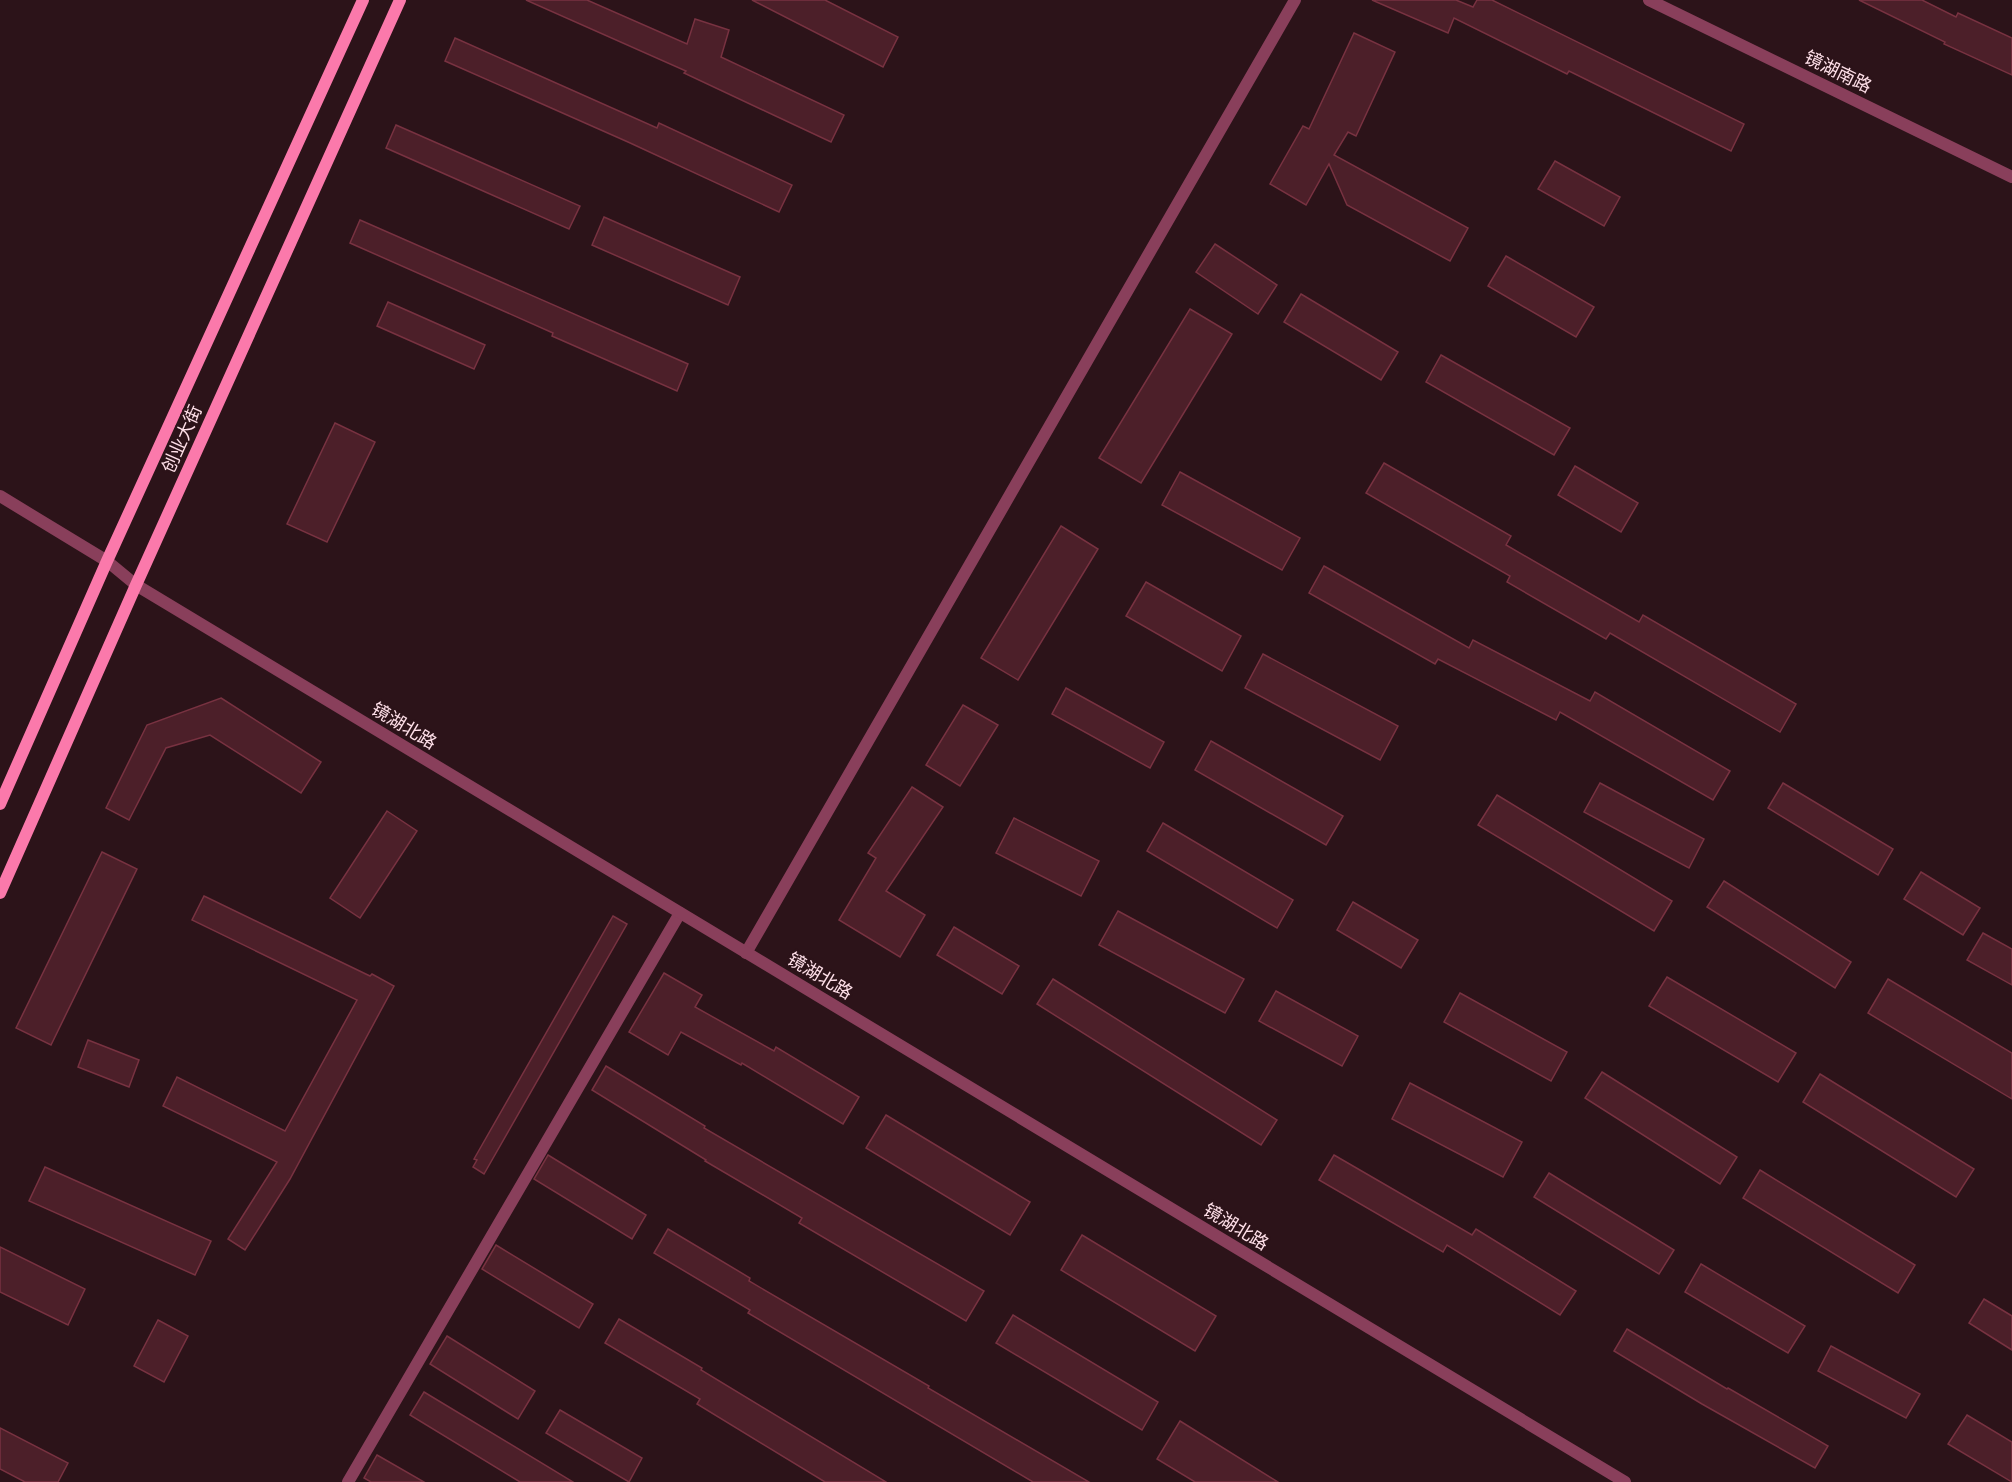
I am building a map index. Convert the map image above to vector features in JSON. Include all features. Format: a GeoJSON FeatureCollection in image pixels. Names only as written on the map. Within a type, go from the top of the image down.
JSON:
{"type":"FeatureCollection","features":[{"type":"Feature","properties":{"kind":"main road","name":"创业大街"},"geometry":{"type":"LineString","coordinates":[[0,804],[107,561],[363,0]]}},
{"type":"Feature","properties":{"kind":"main road","name":"创业大街"},"geometry":{"type":"LineString","coordinates":[[0,893],[400,0]]}},
{"type":"Feature","properties":{"kind":"street"},"geometry":{"type":"LineString","coordinates":[[746,952],[1295,0]]}},
{"type":"Feature","properties":{"kind":"street","name":"镜湖南路"},"geometry":{"type":"LineString","coordinates":[[1649,0],[2012,177]]}},
{"type":"Feature","properties":{"kind":"street","name":"镜湖北路"},"geometry":{"type":"LineString","coordinates":[[0,496],[107,561],[136,585],[1625,1482]]}},
{"type":"Feature","properties":{"kind":"street"},"geometry":{"type":"LineString","coordinates":[[348,1482],[680,913]]}},
{"type":"Feature","properties":{"kind":"building"},"geometry":{"type":"Polygon","coordinates":[[[526,0],[587,0],[687,44],[695,19],[729,30],[721,57],[844,115],[831,142],[684,73],[686,71],[526,0]]]}},
{"type":"Feature","properties":{"kind":"building"},"geometry":{"type":"Polygon","coordinates":[[[752,0],[825,0],[898,37],[883,67],[752,0]]]}},
{"type":"Feature","properties":{"kind":"building"},"geometry":{"type":"Polygon","coordinates":[[[1372,0],[1456,0],[1473,7],[1477,0],[1492,0],[1744,124],[1731,151],[1569,71],[1567,74],[1454,18],[1448,33],[1372,0]]]}},
{"type":"Feature","properties":{"kind":"building"},"geometry":{"type":"Polygon","coordinates":[[[1859,0],[1922,0],[1956,17],[1958,13],[2012,38],[2012,75],[1944,44],[1945,42],[1859,0]]]}},
{"type":"Feature","properties":{"kind":"building"},"geometry":{"type":"Polygon","coordinates":[[[1354,33],[1395,52],[1356,136],[1348,132],[1334,155],[1468,228],[1450,261],[1347,205],[1329,164],[1306,205],[1270,184],[1303,126],[1309,129],[1354,33]]]}},
{"type":"Feature","properties":{"kind":"building"},"geometry":{"type":"Polygon","coordinates":[[[455,38],[657,128],[659,123],[792,185],[779,212],[445,61],[455,38]]]}},
{"type":"Feature","properties":{"kind":"building"},"geometry":{"type":"Polygon","coordinates":[[[396,125],[580,206],[569,229],[386,148],[396,125]]]}},
{"type":"Feature","properties":{"kind":"building"},"geometry":{"type":"Polygon","coordinates":[[[1555,161],[1620,197],[1604,226],[1538,189],[1555,161]]]}},
{"type":"Feature","properties":{"kind":"building"},"geometry":{"type":"Polygon","coordinates":[[[604,217],[740,277],[728,305],[592,245],[604,217]]]}},
{"type":"Feature","properties":{"kind":"building"},"geometry":{"type":"Polygon","coordinates":[[[360,220],[688,364],[677,391],[350,243],[360,220]]]}},
{"type":"Feature","properties":{"kind":"building"},"geometry":{"type":"Polygon","coordinates":[[[1215,244],[1277,285],[1258,314],[1196,272],[1215,244]]]}},
{"type":"Feature","properties":{"kind":"building"},"geometry":{"type":"Polygon","coordinates":[[[1506,256],[1594,307],[1576,337],[1488,286],[1506,256]]]}},
{"type":"Feature","properties":{"kind":"building"},"geometry":{"type":"Polygon","coordinates":[[[1301,294],[1398,352],[1381,380],[1284,322],[1301,294]]]}},
{"type":"Feature","properties":{"kind":"building"},"geometry":{"type":"Polygon","coordinates":[[[388,302],[485,345],[474,369],[377,326],[388,302]]]}},
{"type":"Feature","properties":{"kind":"building"},"geometry":{"type":"Polygon","coordinates":[[[1190,309],[1232,334],[1141,483],[1099,458],[1190,309]]]}},
{"type":"Feature","properties":{"kind":"building"},"geometry":{"type":"Polygon","coordinates":[[[1441,355],[1570,428],[1554,455],[1426,382],[1441,355]]]}},
{"type":"Feature","properties":{"kind":"building"},"geometry":{"type":"Polygon","coordinates":[[[335,423],[375,442],[327,542],[287,524],[335,423]]]}},
{"type":"Feature","properties":{"kind":"building"},"geometry":{"type":"Polygon","coordinates":[[[1384,463],[1511,536],[1506,545],[1639,622],[1643,615],[1796,704],[1780,732],[1610,633],[1606,639],[1507,582],[1510,576],[1366,493],[1384,463]]]}},
{"type":"Feature","properties":{"kind":"building"},"geometry":{"type":"Polygon","coordinates":[[[1575,466],[1638,503],[1621,532],[1558,495],[1575,466]]]}},
{"type":"Feature","properties":{"kind":"building"},"geometry":{"type":"Polygon","coordinates":[[[1180,472],[1300,538],[1282,570],[1162,505],[1180,472]]]}},
{"type":"Feature","properties":{"kind":"building"},"geometry":{"type":"Polygon","coordinates":[[[1061,526],[1098,549],[1018,680],[981,658],[1061,526]]]}},
{"type":"Feature","properties":{"kind":"building"},"geometry":{"type":"Polygon","coordinates":[[[1324,566],[1469,648],[1473,640],[1590,701],[1595,692],[1730,771],[1713,800],[1560,712],[1556,720],[1438,659],[1435,664],[1309,593],[1324,566]]]}},
{"type":"Feature","properties":{"kind":"building"},"geometry":{"type":"Polygon","coordinates":[[[1146,582],[1241,636],[1222,671],[1126,616],[1146,582]]]}},
{"type":"Feature","properties":{"kind":"building"},"geometry":{"type":"Polygon","coordinates":[[[1263,654],[1398,726],[1380,760],[1245,688],[1263,654]]]}},
{"type":"Feature","properties":{"kind":"building"},"geometry":{"type":"Polygon","coordinates":[[[1066,688],[1164,742],[1150,768],[1052,714],[1066,688]]]}},
{"type":"Feature","properties":{"kind":"building"},"geometry":{"type":"Polygon","coordinates":[[[221,698],[321,762],[301,793],[210,735],[166,748],[129,820],[106,808],[147,725],[221,698]]]}},
{"type":"Feature","properties":{"kind":"building"},"geometry":{"type":"Polygon","coordinates":[[[963,705],[998,725],[960,786],[926,765],[963,705]]]}},
{"type":"Feature","properties":{"kind":"building"},"geometry":{"type":"Polygon","coordinates":[[[1211,741],[1343,816],[1326,845],[1195,770],[1211,741]]]}},
{"type":"Feature","properties":{"kind":"building"},"geometry":{"type":"Polygon","coordinates":[[[1600,783],[1704,839],[1689,868],[1584,812],[1600,783]]]}},
{"type":"Feature","properties":{"kind":"building"},"geometry":{"type":"Polygon","coordinates":[[[1783,783],[1893,849],[1878,875],[1768,808],[1783,783]]]}},
{"type":"Feature","properties":{"kind":"building"},"geometry":{"type":"Polygon","coordinates":[[[912,787],[943,807],[886,891],[925,915],[900,957],[839,920],[876,858],[868,853],[912,787]]]}},
{"type":"Feature","properties":{"kind":"building"},"geometry":{"type":"Polygon","coordinates":[[[1497,795],[1672,901],[1654,931],[1478,825],[1497,795]]]}},
{"type":"Feature","properties":{"kind":"building"},"geometry":{"type":"Polygon","coordinates":[[[387,811],[417,831],[360,918],[330,898],[387,811]]]}},
{"type":"Feature","properties":{"kind":"building"},"geometry":{"type":"Polygon","coordinates":[[[1014,818],[1099,861],[1081,896],[996,853],[1014,818]]]}},
{"type":"Feature","properties":{"kind":"building"},"geometry":{"type":"Polygon","coordinates":[[[1163,823],[1293,900],[1277,928],[1147,851],[1163,823]]]}},
{"type":"Feature","properties":{"kind":"building"},"geometry":{"type":"Polygon","coordinates":[[[102,852],[137,869],[51,1045],[16,1028],[102,852]]]}},
{"type":"Feature","properties":{"kind":"building"},"geometry":{"type":"Polygon","coordinates":[[[1921,872],[1980,908],[1963,935],[1904,899],[1921,872]]]}},
{"type":"Feature","properties":{"kind":"building"},"geometry":{"type":"Polygon","coordinates":[[[1724,881],[1851,962],[1835,988],[1707,907],[1724,881]]]}},
{"type":"Feature","properties":{"kind":"building"},"geometry":{"type":"Polygon","coordinates":[[[204,896],[394,986],[290,1179],[245,1250],[228,1239],[277,1162],[163,1106],[177,1077],[285,1131],[357,1000],[192,920],[204,896]]]}},
{"type":"Feature","properties":{"kind":"building"},"geometry":{"type":"Polygon","coordinates":[[[1353,902],[1418,940],[1401,968],[1337,930],[1353,902]]]}},
{"type":"Feature","properties":{"kind":"building"},"geometry":{"type":"Polygon","coordinates":[[[1118,911],[1244,979],[1225,1013],[1099,945],[1118,911]]]}},
{"type":"Feature","properties":{"kind":"building"},"geometry":{"type":"Polygon","coordinates":[[[613,916],[627,924],[484,1174],[473,1167],[477,1160],[474,1159],[613,916]]]}},
{"type":"Feature","properties":{"kind":"building"},"geometry":{"type":"Polygon","coordinates":[[[954,927],[1019,966],[1002,994],[937,955],[954,927]]]}},
{"type":"Feature","properties":{"kind":"building"},"geometry":{"type":"Polygon","coordinates":[[[1983,933],[2012,949],[2012,985],[1967,960],[1983,933]]]}},
{"type":"Feature","properties":{"kind":"building"},"geometry":{"type":"Polygon","coordinates":[[[664,973],[702,995],[695,1007],[774,1051],[776,1047],[859,1097],[843,1124],[742,1063],[741,1065],[681,1032],[668,1055],[629,1032],[664,973]]]}},
{"type":"Feature","properties":{"kind":"building"},"geometry":{"type":"Polygon","coordinates":[[[1667,977],[1796,1053],[1778,1082],[1649,1006],[1667,977]]]}},
{"type":"Feature","properties":{"kind":"building"},"geometry":{"type":"Polygon","coordinates":[[[1053,979],[1277,1120],[1261,1145],[1037,1004],[1053,979]]]}},
{"type":"Feature","properties":{"kind":"building"},"geometry":{"type":"Polygon","coordinates":[[[1888,979],[2012,1053],[2012,1099],[1868,1013],[1888,979]]]}},
{"type":"Feature","properties":{"kind":"building"},"geometry":{"type":"Polygon","coordinates":[[[1276,991],[1358,1036],[1342,1066],[1259,1021],[1276,991]]]}},
{"type":"Feature","properties":{"kind":"building"},"geometry":{"type":"Polygon","coordinates":[[[1460,993],[1567,1052],[1551,1081],[1444,1022],[1460,993]]]}},
{"type":"Feature","properties":{"kind":"building"},"geometry":{"type":"Polygon","coordinates":[[[88,1040],[139,1060],[129,1087],[78,1067],[88,1040]]]}},
{"type":"Feature","properties":{"kind":"building"},"geometry":{"type":"Polygon","coordinates":[[[606,1066],[705,1126],[704,1128],[984,1291],[966,1321],[799,1223],[802,1218],[705,1161],[592,1090],[606,1066]]]}},
{"type":"Feature","properties":{"kind":"building"},"geometry":{"type":"Polygon","coordinates":[[[1602,1072],[1737,1157],[1720,1184],[1585,1098],[1602,1072]]]}},
{"type":"Feature","properties":{"kind":"building"},"geometry":{"type":"Polygon","coordinates":[[[1820,1074],[1974,1169],[1956,1197],[1803,1102],[1820,1074]]]}},
{"type":"Feature","properties":{"kind":"building"},"geometry":{"type":"Polygon","coordinates":[[[1410,1083],[1522,1142],[1503,1177],[1392,1119],[1410,1083]]]}},
{"type":"Feature","properties":{"kind":"building"},"geometry":{"type":"Polygon","coordinates":[[[886,1115],[1030,1202],[1010,1235],[866,1148],[886,1115]]]}},
{"type":"Feature","properties":{"kind":"building"},"geometry":{"type":"Polygon","coordinates":[[[548,1155],[646,1215],[632,1239],[534,1179],[548,1155]]]}},
{"type":"Feature","properties":{"kind":"building"},"geometry":{"type":"Polygon","coordinates":[[[1334,1155],[1472,1235],[1476,1229],[1576,1291],[1560,1315],[1447,1245],[1443,1252],[1319,1180],[1334,1155]]]}},
{"type":"Feature","properties":{"kind":"building"},"geometry":{"type":"Polygon","coordinates":[[[45,1167],[211,1241],[195,1275],[29,1201],[45,1167]]]}},
{"type":"Feature","properties":{"kind":"building"},"geometry":{"type":"Polygon","coordinates":[[[1760,1170],[1915,1265],[1898,1293],[1743,1198],[1760,1170]]]}},
{"type":"Feature","properties":{"kind":"building"},"geometry":{"type":"Polygon","coordinates":[[[1549,1173],[1674,1250],[1659,1274],[1534,1197],[1549,1173]]]}},
{"type":"Feature","properties":{"kind":"building"},"geometry":{"type":"Polygon","coordinates":[[[668,1229],[750,1278],[749,1281],[1089,1482],[1033,1482],[748,1313],[750,1310],[654,1253],[668,1229]]]}},
{"type":"Feature","properties":{"kind":"building"},"geometry":{"type":"Polygon","coordinates":[[[1082,1235],[1216,1316],[1195,1351],[1061,1270],[1082,1235]]]}},
{"type":"Feature","properties":{"kind":"building"},"geometry":{"type":"Polygon","coordinates":[[[496,1245],[593,1304],[579,1328],[482,1269],[496,1245]]]}},
{"type":"Feature","properties":{"kind":"building"},"geometry":{"type":"Polygon","coordinates":[[[0,1247],[85,1289],[68,1325],[0,1292],[0,1247]]]}},
{"type":"Feature","properties":{"kind":"building"},"geometry":{"type":"Polygon","coordinates":[[[1701,1264],[1805,1326],[1788,1353],[1685,1292],[1701,1264]]]}},
{"type":"Feature","properties":{"kind":"building"},"geometry":{"type":"Polygon","coordinates":[[[1984,1299],[2012,1316],[2012,1350],[1969,1323],[1984,1299]]]}},
{"type":"Feature","properties":{"kind":"building"},"geometry":{"type":"Polygon","coordinates":[[[1013,1315],[1158,1402],[1142,1430],[996,1343],[1013,1315]]]}},
{"type":"Feature","properties":{"kind":"building"},"geometry":{"type":"Polygon","coordinates":[[[619,1319],[886,1482],[825,1482],[697,1404],[700,1399],[605,1343],[619,1319]]]}},
{"type":"Feature","properties":{"kind":"building"},"geometry":{"type":"Polygon","coordinates":[[[158,1320],[188,1336],[164,1382],[134,1366],[158,1320]]]}},
{"type":"Feature","properties":{"kind":"building"},"geometry":{"type":"Polygon","coordinates":[[[1627,1329],[1828,1446],[1815,1468],[1614,1351],[1627,1329]]]}},
{"type":"Feature","properties":{"kind":"building"},"geometry":{"type":"Polygon","coordinates":[[[447,1336],[535,1391],[518,1419],[430,1364],[447,1336]]]}},
{"type":"Feature","properties":{"kind":"building"},"geometry":{"type":"Polygon","coordinates":[[[1831,1346],[1920,1394],[1906,1418],[1818,1371],[1831,1346]]]}},
{"type":"Feature","properties":{"kind":"building"},"geometry":{"type":"Polygon","coordinates":[[[424,1392],[573,1482],[520,1482],[410,1415],[424,1392]]]}},
{"type":"Feature","properties":{"kind":"building"},"geometry":{"type":"Polygon","coordinates":[[[560,1410],[642,1458],[629,1482],[546,1433],[560,1410]]]}},
{"type":"Feature","properties":{"kind":"building"},"geometry":{"type":"Polygon","coordinates":[[[1967,1415],[2012,1442],[2012,1482],[1948,1444],[1967,1415]]]}},
{"type":"Feature","properties":{"kind":"building"},"geometry":{"type":"Polygon","coordinates":[[[1180,1421],[1278,1482],[1195,1482],[1157,1459],[1180,1421]]]}},
{"type":"Feature","properties":{"kind":"building"},"geometry":{"type":"Polygon","coordinates":[[[0,1428],[68,1463],[58,1482],[25,1482],[0,1469],[0,1428]]]}},
{"type":"Feature","properties":{"kind":"building"},"geometry":{"type":"Polygon","coordinates":[[[377,1455],[424,1482],[371,1482],[364,1478],[377,1455]]]}}]}
